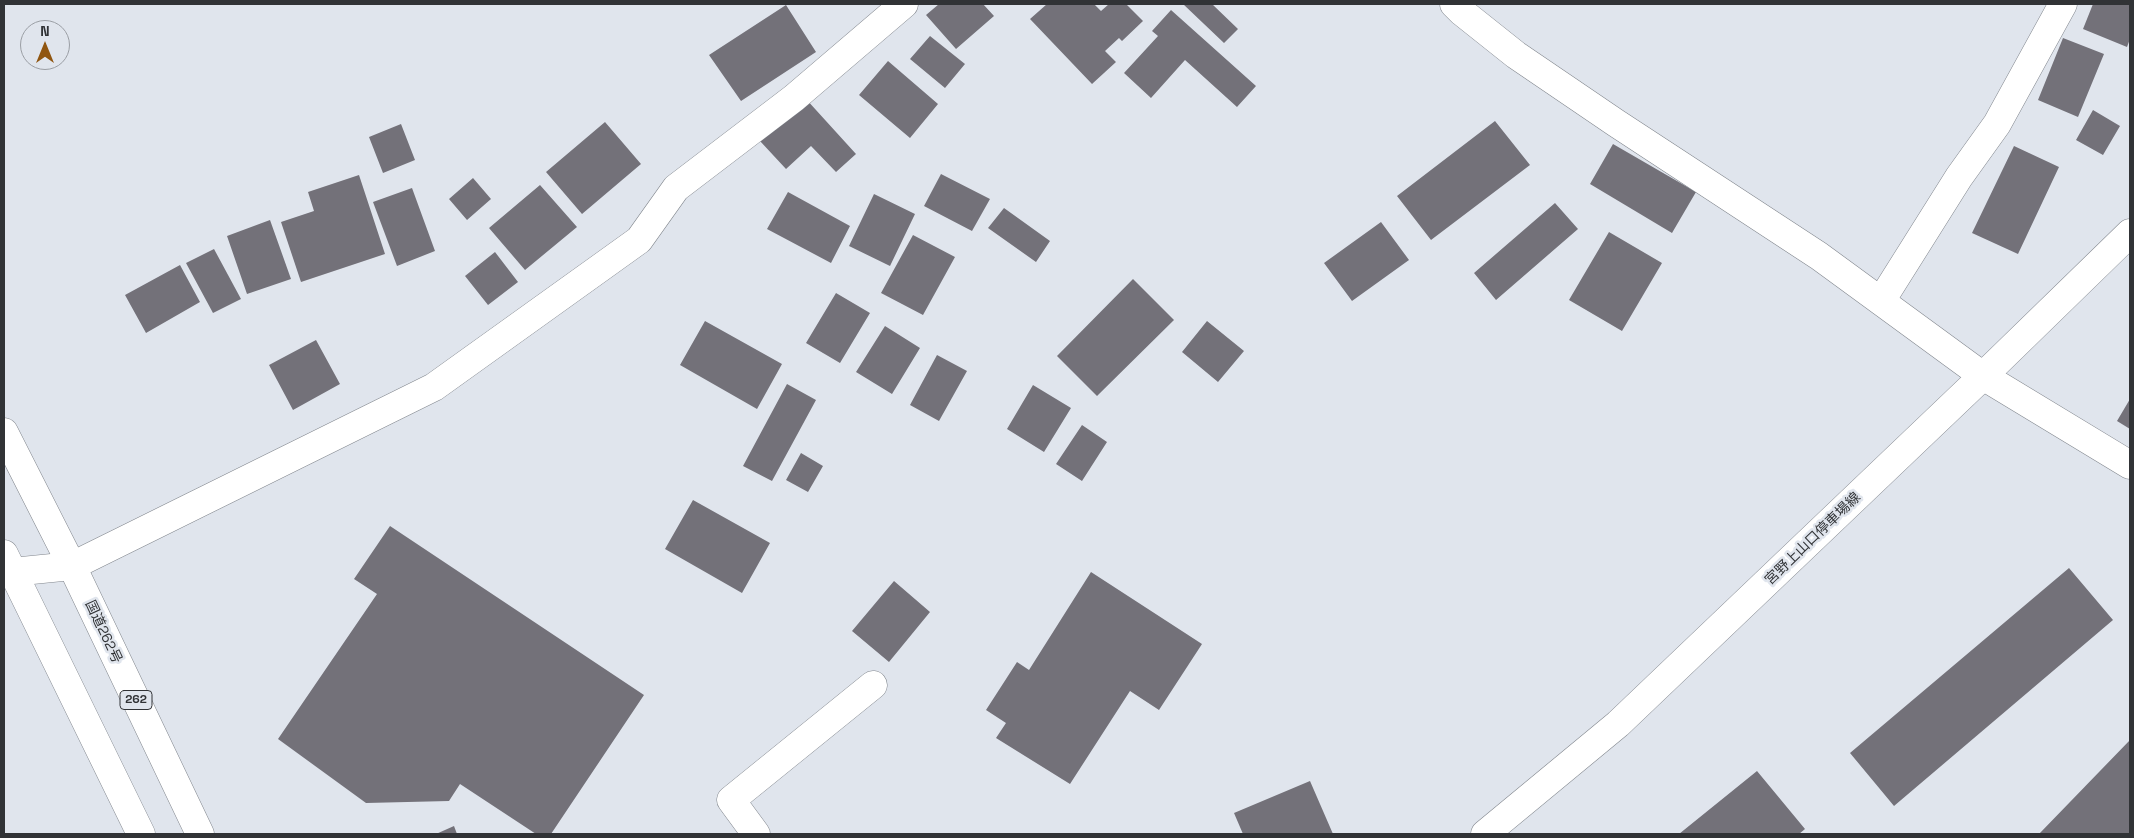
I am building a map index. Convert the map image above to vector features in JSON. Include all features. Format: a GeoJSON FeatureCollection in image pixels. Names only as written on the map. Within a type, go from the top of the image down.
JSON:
{"type":"FeatureCollection","features":[{"type":"Feature","properties":{"kind":"main road"},"geometry":{"type":"LineString","coordinates":[[141,834],[7,566],[72,566],[434,387],[639,240],[676,188],[794,98],[904,4]]}},
{"type":"Feature","properties":{"kind":"main road"},"geometry":{"type":"LineString","coordinates":[[1454,4],[1516,55],[1819,256],[1983,376],[2130,465]]}},
{"type":"Feature","properties":{"kind":"main road"},"geometry":{"type":"LineString","coordinates":[[1881,301],[1959,177],[1997,124],[2063,4]]}},
{"type":"Feature","properties":{"kind":"main road","name":"宮野上山口停車場線"},"geometry":{"type":"LineString","coordinates":[[1485,834],[1618,724],[2130,233]]}},
{"type":"Feature","properties":{"kind":"main road","name":"国道262号"},"geometry":{"type":"LineString","coordinates":[[4,432],[72,566],[200,834]]}},
{"type":"Feature","properties":{"kind":"main road"},"geometry":{"type":"LineString","coordinates":[[746,831],[731,800],[873,685]]}},
{"type":"Feature","properties":{"kind":"building"},"geometry":{"type":"Polygon","coordinates":[[[939,4],[983,4],[994,16],[956,49],[926,15],[939,4]]]}},
{"type":"Feature","properties":{"kind":"building"},"geometry":{"type":"Polygon","coordinates":[[[1047,4],[1094,4],[1101,11],[1109,4],[1126,4],[1143,21],[1122,41],[1119,38],[1105,51],[1116,62],[1092,84],[1030,19],[1047,4]]]}},
{"type":"Feature","properties":{"kind":"building"},"geometry":{"type":"Polygon","coordinates":[[[1183,4],[1212,4],[1238,29],[1224,43],[1183,4]]]}},
{"type":"Feature","properties":{"kind":"building"},"geometry":{"type":"Polygon","coordinates":[[[2093,4],[2130,4],[2130,39],[2127,47],[2083,29],[2093,4]]]}},
{"type":"Feature","properties":{"kind":"building"},"geometry":{"type":"Polygon","coordinates":[[[786,5],[816,52],[741,101],[709,55],[786,5]]]}},
{"type":"Feature","properties":{"kind":"building"},"geometry":{"type":"Polygon","coordinates":[[[1171,10],[1256,86],[1237,107],[1185,60],[1151,98],[1124,73],[1158,36],[1152,31],[1171,10]]]}},
{"type":"Feature","properties":{"kind":"building"},"geometry":{"type":"Polygon","coordinates":[[[930,36],[965,64],[945,88],[910,59],[930,36]]]}},
{"type":"Feature","properties":{"kind":"building"},"geometry":{"type":"Polygon","coordinates":[[[2063,38],[2104,54],[2078,117],[2038,100],[2063,38]]]}},
{"type":"Feature","properties":{"kind":"building"},"geometry":{"type":"Polygon","coordinates":[[[888,61],[938,104],[910,138],[859,95],[888,61]]]}},
{"type":"Feature","properties":{"kind":"building"},"geometry":{"type":"Polygon","coordinates":[[[806,99],[856,154],[836,172],[811,146],[786,169],[760,141],[806,99]]]}},
{"type":"Feature","properties":{"kind":"building"},"geometry":{"type":"Polygon","coordinates":[[[2093,110],[2120,126],[2103,155],[2076,140],[2093,110]]]}},
{"type":"Feature","properties":{"kind":"building"},"geometry":{"type":"Polygon","coordinates":[[[1495,121],[1530,165],[1431,240],[1397,196],[1495,121]]]}},
{"type":"Feature","properties":{"kind":"building"},"geometry":{"type":"Polygon","coordinates":[[[605,122],[641,164],[582,214],[546,172],[605,122]]]}},
{"type":"Feature","properties":{"kind":"building"},"geometry":{"type":"Polygon","coordinates":[[[401,124],[415,160],[383,173],[369,137],[401,124]]]}},
{"type":"Feature","properties":{"kind":"building"},"geometry":{"type":"Polygon","coordinates":[[[1613,144],[1696,192],[1672,233],[1590,184],[1613,144]]]}},
{"type":"Feature","properties":{"kind":"building"},"geometry":{"type":"Polygon","coordinates":[[[2014,146],[2059,167],[2018,254],[1972,233],[2014,146]]]}},
{"type":"Feature","properties":{"kind":"building"},"geometry":{"type":"Polygon","coordinates":[[[941,174],[990,199],[972,231],[924,206],[941,174]]]}},
{"type":"Feature","properties":{"kind":"building"},"geometry":{"type":"Polygon","coordinates":[[[359,175],[385,254],[301,282],[281,222],[314,211],[308,192],[359,175]]]}},
{"type":"Feature","properties":{"kind":"building"},"geometry":{"type":"Polygon","coordinates":[[[473,178],[491,199],[467,220],[449,199],[473,178]]]}},
{"type":"Feature","properties":{"kind":"building"},"geometry":{"type":"Polygon","coordinates":[[[540,185],[577,227],[525,270],[489,228],[540,185]]]}},
{"type":"Feature","properties":{"kind":"building"},"geometry":{"type":"Polygon","coordinates":[[[412,188],[435,251],[397,266],[373,202],[412,188]]]}},
{"type":"Feature","properties":{"kind":"building"},"geometry":{"type":"Polygon","coordinates":[[[788,192],[850,226],[831,263],[767,229],[788,192]]]}},
{"type":"Feature","properties":{"kind":"building"},"geometry":{"type":"Polygon","coordinates":[[[874,194],[915,214],[890,266],[849,246],[874,194]]]}},
{"type":"Feature","properties":{"kind":"building"},"geometry":{"type":"Polygon","coordinates":[[[1555,203],[1578,229],[1496,300],[1474,273],[1555,203]]]}},
{"type":"Feature","properties":{"kind":"building"},"geometry":{"type":"Polygon","coordinates":[[[1004,208],[1050,241],[1036,262],[988,228],[1004,208]]]}},
{"type":"Feature","properties":{"kind":"building"},"geometry":{"type":"Polygon","coordinates":[[[270,220],[291,279],[247,294],[227,236],[270,220]]]}},
{"type":"Feature","properties":{"kind":"building"},"geometry":{"type":"Polygon","coordinates":[[[1381,222],[1409,260],[1352,301],[1324,263],[1381,222]]]}},
{"type":"Feature","properties":{"kind":"building"},"geometry":{"type":"Polygon","coordinates":[[[1609,232],[1662,263],[1622,331],[1569,300],[1609,232]]]}},
{"type":"Feature","properties":{"kind":"building"},"geometry":{"type":"Polygon","coordinates":[[[913,235],[955,257],[923,315],[881,293],[913,235]]]}},
{"type":"Feature","properties":{"kind":"building"},"geometry":{"type":"Polygon","coordinates":[[[214,249],[241,299],[213,313],[186,263],[214,249]]]}},
{"type":"Feature","properties":{"kind":"building"},"geometry":{"type":"Polygon","coordinates":[[[495,252],[518,282],[488,305],[465,276],[495,252]]]}},
{"type":"Feature","properties":{"kind":"building"},"geometry":{"type":"Polygon","coordinates":[[[180,265],[200,302],[146,333],[125,295],[180,265]]]}},
{"type":"Feature","properties":{"kind":"building"},"geometry":{"type":"Polygon","coordinates":[[[1133,279],[1174,320],[1097,396],[1057,356],[1133,279]]]}},
{"type":"Feature","properties":{"kind":"building"},"geometry":{"type":"Polygon","coordinates":[[[836,293],[870,313],[840,363],[806,343],[836,293]]]}},
{"type":"Feature","properties":{"kind":"building"},"geometry":{"type":"Polygon","coordinates":[[[705,321],[782,364],[757,409],[680,365],[705,321]]]}},
{"type":"Feature","properties":{"kind":"building"},"geometry":{"type":"Polygon","coordinates":[[[1207,321],[1244,351],[1218,382],[1182,352],[1207,321]]]}},
{"type":"Feature","properties":{"kind":"building"},"geometry":{"type":"Polygon","coordinates":[[[885,326],[920,348],[892,394],[856,372],[885,326]]]}},
{"type":"Feature","properties":{"kind":"building"},"geometry":{"type":"Polygon","coordinates":[[[316,340],[340,384],[293,410],[269,365],[316,340]]]}},
{"type":"Feature","properties":{"kind":"building"},"geometry":{"type":"Polygon","coordinates":[[[937,355],[967,371],[939,421],[910,405],[937,355]]]}},
{"type":"Feature","properties":{"kind":"building"},"geometry":{"type":"Polygon","coordinates":[[[787,384],[816,400],[772,481],[743,466],[787,384]]]}},
{"type":"Feature","properties":{"kind":"building"},"geometry":{"type":"Polygon","coordinates":[[[1033,385],[1071,408],[1044,452],[1007,429],[1033,385]]]}},
{"type":"Feature","properties":{"kind":"building"},"geometry":{"type":"Polygon","coordinates":[[[2130,399],[2130,429],[2117,421],[2130,399]]]}},
{"type":"Feature","properties":{"kind":"building"},"geometry":{"type":"Polygon","coordinates":[[[1082,425],[1107,442],[1082,481],[1056,464],[1082,425]]]}},
{"type":"Feature","properties":{"kind":"building"},"geometry":{"type":"Polygon","coordinates":[[[801,453],[823,466],[808,492],[786,480],[801,453]]]}},
{"type":"Feature","properties":{"kind":"building"},"geometry":{"type":"Polygon","coordinates":[[[693,500],[770,543],[742,593],[665,549],[693,500]]]}},
{"type":"Feature","properties":{"kind":"building"},"geometry":{"type":"Polygon","coordinates":[[[390,526],[644,695],[551,834],[536,834],[460,784],[449,801],[366,803],[278,739],[377,594],[354,579],[390,526]]]}},
{"type":"Feature","properties":{"kind":"building"},"geometry":{"type":"Polygon","coordinates":[[[2069,568],[2113,620],[1894,806],[1850,753],[2069,568]]]}},
{"type":"Feature","properties":{"kind":"building"},"geometry":{"type":"Polygon","coordinates":[[[1091,572],[1202,644],[1159,710],[1130,691],[1070,784],[996,738],[1006,723],[986,710],[1017,662],[1029,670],[1091,572]]]}},
{"type":"Feature","properties":{"kind":"building"},"geometry":{"type":"Polygon","coordinates":[[[894,581],[930,612],[889,662],[852,631],[894,581]]]}},
{"type":"Feature","properties":{"kind":"building"},"geometry":{"type":"Polygon","coordinates":[[[2130,740],[2130,834],[2039,834],[2130,740]]]}},
{"type":"Feature","properties":{"kind":"building"},"geometry":{"type":"Polygon","coordinates":[[[1757,771],[1805,829],[1799,834],[1679,834],[1757,771]]]}},
{"type":"Feature","properties":{"kind":"building"},"geometry":{"type":"Polygon","coordinates":[[[1310,781],[1333,834],[1243,834],[1234,813],[1310,781]]]}},
{"type":"Feature","properties":{"kind":"building"},"geometry":{"type":"Polygon","coordinates":[[[454,826],[457,834],[436,834],[454,826]]]}}]}
